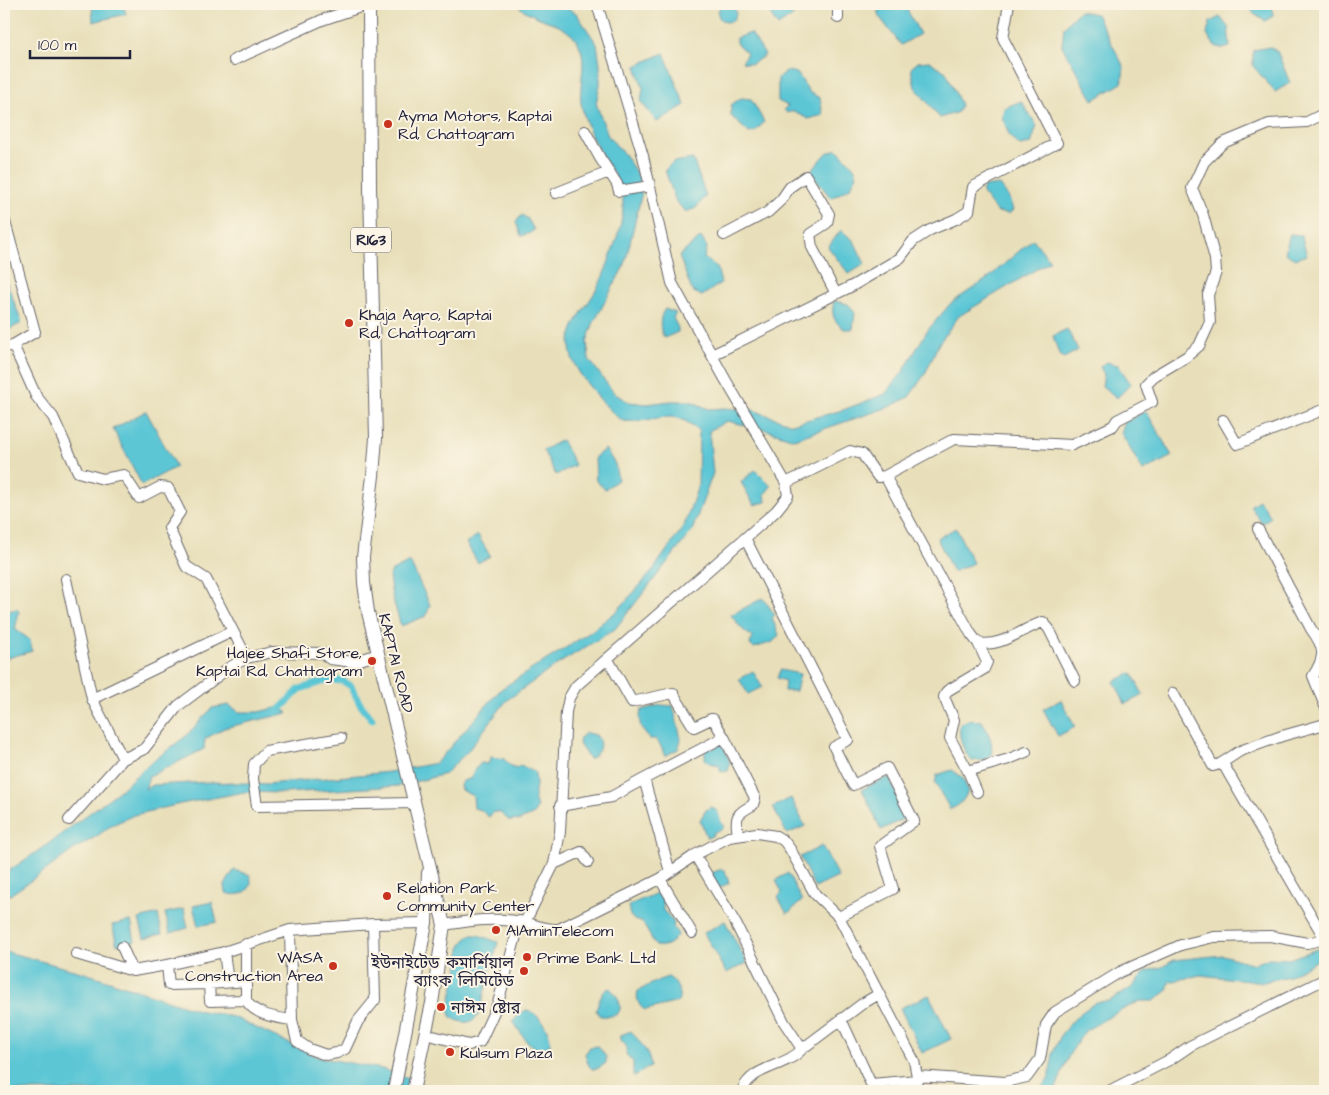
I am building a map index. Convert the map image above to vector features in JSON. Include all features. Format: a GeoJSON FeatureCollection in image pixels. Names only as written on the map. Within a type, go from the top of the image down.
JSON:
{"type":"FeatureCollection","features":[{"type":"Feature","properties":{"kind":"main road","name":"KAPTAI ROAD"},"geometry":{"type":"LineString","coordinates":[[369,4],[370,188],[376,438],[363,557],[364,583],[368,612],[428,855]]}},
{"type":"Feature","properties":{"kind":"main road","name":"R163"},"geometry":{"type":"LineString","coordinates":[[394,1091],[426,923],[428,855]]}},
{"type":"Feature","properties":{"kind":"main road","name":"R163"},"geometry":{"type":"LineString","coordinates":[[413,1091],[432,1003],[444,925],[428,855]]}},
{"type":"Feature","properties":{"kind":"street"},"geometry":{"type":"LineString","coordinates":[[234,60],[322,20],[369,4]]}},
{"type":"Feature","properties":{"kind":"street"},"geometry":{"type":"LineString","coordinates":[[425,1034],[469,1045],[480,1042],[498,1003],[522,922],[554,864],[560,832],[565,721],[569,698],[576,686],[776,511],[788,496],[786,483],[672,283],[646,187],[640,147],[597,4]]}},
{"type":"Feature","properties":{"kind":"street"},"geometry":{"type":"LineString","coordinates":[[838,4],[838,18]]}},
{"type":"Feature","properties":{"kind":"street"},"geometry":{"type":"LineString","coordinates":[[712,356],[836,294],[900,258],[913,241],[930,230],[969,211],[973,187],[1057,143],[1003,38],[1009,4]]}},
{"type":"Feature","properties":{"kind":"street"},"geometry":{"type":"LineString","coordinates":[[786,483],[850,451],[862,454],[878,477],[885,476],[954,439],[1072,445],[1113,426],[1117,420],[1152,402],[1146,384],[1154,376],[1186,357],[1199,346],[1210,322],[1208,295],[1216,272],[1215,259],[1203,216],[1192,188],[1204,162],[1223,143],[1268,124],[1307,122],[1325,113]]}},
{"type":"Feature","properties":{"kind":"street"},"geometry":{"type":"LineString","coordinates":[[585,131],[617,184],[619,192],[646,187]]}},
{"type":"Feature","properties":{"kind":"street"},"geometry":{"type":"LineString","coordinates":[[556,193],[609,172]]}},
{"type":"Feature","properties":{"kind":"street"},"geometry":{"type":"LineString","coordinates":[[724,236],[768,212],[781,200],[790,187],[806,176],[829,214],[828,223],[810,234],[812,246],[836,294]]}},
{"type":"Feature","properties":{"kind":"street"},"geometry":{"type":"LineString","coordinates":[[4,218],[35,332],[8,346],[36,396],[53,417],[78,472],[103,479],[124,475],[139,498],[160,487],[168,488],[180,512],[169,528],[186,566],[206,579],[247,658]]}},
{"type":"Feature","properties":{"kind":"street"},"geometry":{"type":"LineString","coordinates":[[1223,420],[1237,444],[1325,409]]}},
{"type":"Feature","properties":{"kind":"street"},"geometry":{"type":"LineString","coordinates":[[885,476],[971,634],[978,642],[987,662],[984,669],[947,691],[944,697],[954,720],[950,738],[978,792]]}},
{"type":"Feature","properties":{"kind":"street"},"geometry":{"type":"LineString","coordinates":[[1258,529],[1311,630],[1321,642],[1322,663],[1313,676],[1325,706]]}},
{"type":"Feature","properties":{"kind":"street"},"geometry":{"type":"LineString","coordinates":[[745,538],[848,740],[834,747],[853,785],[887,768],[914,821],[880,846],[893,889],[839,917]]}},
{"type":"Feature","properties":{"kind":"street"},"geometry":{"type":"LineString","coordinates":[[66,578],[92,699],[123,759]]}},
{"type":"Feature","properties":{"kind":"street"},"geometry":{"type":"LineString","coordinates":[[978,642],[985,644],[1000,641],[1043,622],[1049,629],[1075,681]]}},
{"type":"Feature","properties":{"kind":"street"},"geometry":{"type":"LineString","coordinates":[[92,699],[233,631]]}},
{"type":"Feature","properties":{"kind":"street"},"geometry":{"type":"LineString","coordinates":[[69,820],[123,759],[144,749],[178,706],[230,667],[247,658],[272,652],[322,653],[330,659],[354,662],[378,654]]}},
{"type":"Feature","properties":{"kind":"street"},"geometry":{"type":"LineString","coordinates":[[605,662],[610,663],[632,702],[673,694],[693,726],[713,719],[755,798],[753,805],[739,813],[736,820],[738,835]]}},
{"type":"Feature","properties":{"kind":"street"},"geometry":{"type":"LineString","coordinates":[[1173,694],[1213,766],[1240,752],[1282,736],[1325,724]]}},
{"type":"Feature","properties":{"kind":"street"},"geometry":{"type":"LineString","coordinates":[[560,806],[611,797],[724,737]]}},
{"type":"Feature","properties":{"kind":"street"},"geometry":{"type":"LineString","coordinates":[[341,738],[266,751],[254,764],[254,796],[257,806],[414,803]]}},
{"type":"Feature","properties":{"kind":"street"},"geometry":{"type":"LineString","coordinates":[[968,771],[1026,752]]}},
{"type":"Feature","properties":{"kind":"street"},"geometry":{"type":"LineString","coordinates":[[841,1019],[871,1084],[1005,1082],[1028,1077],[1040,1059],[1046,1025],[1055,1012],[1120,972],[1181,945],[1214,937],[1270,936],[1307,943],[1325,939],[1225,767],[1220,764]]}},
{"type":"Feature","properties":{"kind":"street"},"geometry":{"type":"LineString","coordinates":[[644,779],[670,872]]}},
{"type":"Feature","properties":{"kind":"street"},"geometry":{"type":"LineString","coordinates":[[444,925],[482,919],[522,922],[549,930],[559,929],[660,879],[718,841],[738,835],[757,833],[776,836],[784,841],[815,894],[839,917],[914,1061],[917,1083]]}},
{"type":"Feature","properties":{"kind":"street"},"geometry":{"type":"LineString","coordinates":[[554,864],[581,852],[588,862]]}},
{"type":"Feature","properties":{"kind":"street"},"geometry":{"type":"LineString","coordinates":[[695,855],[736,924],[784,1022],[802,1049]]}},
{"type":"Feature","properties":{"kind":"street"},"geometry":{"type":"LineString","coordinates":[[660,879],[692,933]]}},
{"type":"Feature","properties":{"kind":"street"},"geometry":{"type":"LineString","coordinates":[[76,954],[133,971],[224,952],[290,930],[373,924],[426,923]]}},
{"type":"Feature","properties":{"kind":"street"},"geometry":{"type":"LineString","coordinates":[[290,930],[292,1020],[296,1040],[309,1050],[326,1055],[345,1049],[358,1022],[375,1000],[373,924]]}},
{"type":"Feature","properties":{"kind":"street"},"geometry":{"type":"LineString","coordinates":[[246,944],[246,1000],[250,1006],[272,1016],[292,1020]]}},
{"type":"Feature","properties":{"kind":"street"},"geometry":{"type":"LineString","coordinates":[[122,947],[133,971]]}},
{"type":"Feature","properties":{"kind":"street"},"geometry":{"type":"LineString","coordinates":[[224,952],[228,982]]}},
{"type":"Feature","properties":{"kind":"street"},"geometry":{"type":"LineString","coordinates":[[167,965],[169,985],[247,981]]}},
{"type":"Feature","properties":{"kind":"street"},"geometry":{"type":"LineString","coordinates":[[1112,1091],[1171,1059],[1190,1046],[1325,979]]}},
{"type":"Feature","properties":{"kind":"street"},"geometry":{"type":"LineString","coordinates":[[209,984],[210,1001],[246,1000]]}},
{"type":"Feature","properties":{"kind":"street"},"geometry":{"type":"LineString","coordinates":[[742,1091],[756,1073],[792,1057],[841,1019],[879,994]]}},
{"type":"Feature","properties":{"kind":"water"},"geometry":{"type":"Polygon","coordinates":[[[92,4],[123,4],[126,14],[93,22],[92,4]]]}},
{"type":"Feature","properties":{"kind":"water"},"geometry":{"type":"Polygon","coordinates":[[[516,4],[559,4],[576,13],[597,44],[600,64],[600,85],[596,103],[608,136],[624,154],[639,177],[642,192],[625,264],[593,324],[587,342],[589,359],[615,394],[629,402],[647,404],[690,401],[709,409],[753,410],[792,424],[843,410],[885,394],[903,372],[927,331],[951,303],[987,279],[1033,239],[1050,261],[959,316],[939,343],[925,374],[909,397],[889,407],[794,439],[767,430],[727,421],[709,431],[713,473],[692,531],[615,629],[558,664],[507,700],[467,752],[445,774],[399,786],[285,793],[245,792],[134,815],[112,825],[73,850],[4,899],[4,874],[119,791],[148,765],[186,736],[212,708],[229,705],[239,712],[258,712],[280,707],[288,713],[224,728],[205,739],[204,749],[149,777],[145,789],[153,785],[211,782],[267,784],[389,772],[436,763],[501,689],[589,633],[618,610],[650,574],[684,526],[698,486],[699,431],[690,424],[675,417],[628,421],[620,419],[587,383],[572,359],[570,347],[574,325],[600,283],[616,242],[622,214],[622,192],[612,170],[593,139],[583,112],[581,89],[583,61],[578,43],[566,30],[529,13],[516,4]]]}},
{"type":"Feature","properties":{"kind":"water"},"geometry":{"type":"Polygon","coordinates":[[[723,4],[731,4],[736,9],[734,20],[723,22],[718,17],[718,9],[723,4]]]}},
{"type":"Feature","properties":{"kind":"water"},"geometry":{"type":"Polygon","coordinates":[[[763,4],[780,4],[794,15],[778,26],[763,4]]]}},
{"type":"Feature","properties":{"kind":"water"},"geometry":{"type":"Polygon","coordinates":[[[878,4],[904,4],[920,34],[901,45],[878,15],[878,4]]]}},
{"type":"Feature","properties":{"kind":"water"},"geometry":{"type":"Polygon","coordinates":[[[1247,4],[1272,4],[1273,16],[1265,21],[1254,14],[1247,4]]]}},
{"type":"Feature","properties":{"kind":"water"},"geometry":{"type":"Polygon","coordinates":[[[1079,11],[1096,14],[1124,67],[1122,83],[1093,100],[1062,46],[1064,27],[1079,11]]]}},
{"type":"Feature","properties":{"kind":"water"},"geometry":{"type":"Polygon","coordinates":[[[1220,17],[1228,27],[1230,47],[1222,49],[1214,45],[1207,34],[1210,22],[1220,17]]]}},
{"type":"Feature","properties":{"kind":"water"},"geometry":{"type":"Polygon","coordinates":[[[751,33],[765,55],[752,64],[742,62],[747,53],[736,43],[736,38],[751,33]]]}},
{"type":"Feature","properties":{"kind":"water"},"geometry":{"type":"Polygon","coordinates":[[[1270,47],[1277,51],[1290,83],[1275,92],[1253,66],[1253,50],[1270,47]]]}},
{"type":"Feature","properties":{"kind":"water"},"geometry":{"type":"Polygon","coordinates":[[[664,53],[685,105],[657,122],[641,102],[643,88],[636,66],[664,53]]]}},
{"type":"Feature","properties":{"kind":"water"},"geometry":{"type":"Polygon","coordinates":[[[929,61],[946,72],[961,105],[958,112],[940,118],[915,87],[911,68],[918,62],[929,61]]]}},
{"type":"Feature","properties":{"kind":"water"},"geometry":{"type":"Polygon","coordinates":[[[787,71],[797,73],[810,93],[820,98],[823,115],[808,119],[793,111],[787,113],[784,109],[788,106],[778,101],[778,78],[787,71]]]}},
{"type":"Feature","properties":{"kind":"water"},"geometry":{"type":"Polygon","coordinates":[[[741,98],[751,99],[764,122],[755,132],[749,133],[731,116],[731,105],[741,98]]]}},
{"type":"Feature","properties":{"kind":"water"},"geometry":{"type":"Polygon","coordinates":[[[1021,101],[1037,126],[1031,144],[1020,146],[1010,137],[1002,117],[1004,108],[1021,101]]]}},
{"type":"Feature","properties":{"kind":"water"},"geometry":{"type":"Polygon","coordinates":[[[837,149],[854,167],[857,175],[850,188],[831,198],[810,172],[827,153],[837,149]]]}},
{"type":"Feature","properties":{"kind":"water"},"geometry":{"type":"Polygon","coordinates":[[[693,159],[706,196],[696,208],[686,212],[676,202],[665,170],[673,162],[693,159]]]}},
{"type":"Feature","properties":{"kind":"water"},"geometry":{"type":"Polygon","coordinates":[[[999,185],[1009,198],[1013,210],[1009,214],[997,212],[982,193],[984,187],[999,185]]]}},
{"type":"Feature","properties":{"kind":"water"},"geometry":{"type":"Polygon","coordinates":[[[522,215],[528,219],[534,230],[521,236],[516,222],[522,215]]]}},
{"type":"Feature","properties":{"kind":"water"},"geometry":{"type":"Polygon","coordinates":[[[841,230],[854,241],[865,264],[849,274],[828,247],[841,230]]]}},
{"type":"Feature","properties":{"kind":"water"},"geometry":{"type":"Polygon","coordinates":[[[1290,234],[1301,235],[1307,255],[1295,259],[1285,253],[1290,234]]]}},
{"type":"Feature","properties":{"kind":"water"},"geometry":{"type":"Polygon","coordinates":[[[701,237],[707,247],[704,258],[717,267],[721,283],[702,296],[692,291],[679,256],[701,237]]]}},
{"type":"Feature","properties":{"kind":"water"},"geometry":{"type":"Polygon","coordinates":[[[4,275],[22,323],[4,332],[4,275]]]}},
{"type":"Feature","properties":{"kind":"water"},"geometry":{"type":"Polygon","coordinates":[[[834,301],[848,304],[855,313],[853,329],[844,329],[837,323],[833,314],[834,301]]]}},
{"type":"Feature","properties":{"kind":"water"},"geometry":{"type":"Polygon","coordinates":[[[665,309],[676,313],[673,318],[678,332],[664,338],[660,323],[665,309]]]}},
{"type":"Feature","properties":{"kind":"water"},"geometry":{"type":"Polygon","coordinates":[[[1067,329],[1078,350],[1064,358],[1059,354],[1053,336],[1067,329]]]}},
{"type":"Feature","properties":{"kind":"water"},"geometry":{"type":"Polygon","coordinates":[[[1106,362],[1118,365],[1131,384],[1117,398],[1102,386],[1104,374],[1100,367],[1106,362]]]}},
{"type":"Feature","properties":{"kind":"water"},"geometry":{"type":"Polygon","coordinates":[[[146,411],[176,467],[142,485],[113,429],[146,411]]]}},
{"type":"Feature","properties":{"kind":"water"},"geometry":{"type":"Polygon","coordinates":[[[1146,411],[1172,456],[1143,471],[1121,433],[1125,422],[1146,411]]]}},
{"type":"Feature","properties":{"kind":"water"},"geometry":{"type":"Polygon","coordinates":[[[562,440],[575,465],[556,475],[543,450],[562,440]]]}},
{"type":"Feature","properties":{"kind":"water"},"geometry":{"type":"Polygon","coordinates":[[[605,449],[615,464],[618,480],[605,489],[596,481],[595,457],[605,449]]]}},
{"type":"Feature","properties":{"kind":"water"},"geometry":{"type":"Polygon","coordinates":[[[755,470],[771,486],[765,494],[766,502],[754,505],[741,482],[755,470]]]}},
{"type":"Feature","properties":{"kind":"water"},"geometry":{"type":"Polygon","coordinates":[[[1259,500],[1271,517],[1262,523],[1250,506],[1259,500]]]}},
{"type":"Feature","properties":{"kind":"water"},"geometry":{"type":"Polygon","coordinates":[[[956,528],[973,563],[953,572],[937,538],[956,528]]]}},
{"type":"Feature","properties":{"kind":"water"},"geometry":{"type":"Polygon","coordinates":[[[478,535],[490,556],[478,563],[466,543],[478,535]]]}},
{"type":"Feature","properties":{"kind":"water"},"geometry":{"type":"Polygon","coordinates":[[[410,562],[430,605],[426,616],[401,626],[392,596],[389,577],[392,571],[410,562]]]}},
{"type":"Feature","properties":{"kind":"water"},"geometry":{"type":"Polygon","coordinates":[[[763,598],[775,615],[772,618],[779,635],[773,642],[754,648],[750,645],[752,637],[741,628],[731,615],[763,598]]]}},
{"type":"Feature","properties":{"kind":"water"},"geometry":{"type":"Polygon","coordinates":[[[17,609],[19,612],[15,629],[30,640],[32,651],[4,659],[4,612],[17,609]]]}},
{"type":"Feature","properties":{"kind":"water"},"geometry":{"type":"Polygon","coordinates":[[[780,670],[800,674],[796,691],[784,691],[785,681],[777,678],[780,670]]]}},
{"type":"Feature","properties":{"kind":"water"},"geometry":{"type":"Polygon","coordinates":[[[753,671],[762,687],[748,694],[739,679],[753,671]]]}},
{"type":"Feature","properties":{"kind":"water"},"geometry":{"type":"Polygon","coordinates":[[[1132,673],[1143,695],[1125,704],[1114,681],[1132,673]]]}},
{"type":"Feature","properties":{"kind":"water"},"geometry":{"type":"Polygon","coordinates":[[[1061,700],[1075,727],[1058,736],[1043,709],[1061,700]]]}},
{"type":"Feature","properties":{"kind":"water"},"geometry":{"type":"Polygon","coordinates":[[[661,705],[673,706],[681,740],[678,749],[667,755],[664,755],[656,739],[650,739],[647,736],[640,722],[642,710],[661,705]]]}},
{"type":"Feature","properties":{"kind":"water"},"geometry":{"type":"Polygon","coordinates":[[[968,720],[982,721],[990,737],[992,746],[991,756],[983,760],[972,761],[962,744],[960,724],[968,720]]]}},
{"type":"Feature","properties":{"kind":"water"},"geometry":{"type":"Polygon","coordinates":[[[586,733],[596,735],[600,745],[598,752],[589,759],[579,744],[580,738],[586,733]]]}},
{"type":"Feature","properties":{"kind":"water"},"geometry":{"type":"Polygon","coordinates":[[[723,745],[730,763],[728,771],[721,772],[719,765],[709,763],[705,759],[705,750],[713,749],[723,745]]]}},
{"type":"Feature","properties":{"kind":"water"},"geometry":{"type":"Polygon","coordinates":[[[491,757],[504,759],[511,766],[517,768],[520,765],[535,772],[536,785],[534,797],[537,807],[534,814],[518,821],[510,821],[499,812],[493,812],[489,817],[481,810],[474,808],[473,796],[461,790],[460,785],[463,781],[471,778],[475,769],[481,763],[488,764],[491,757]]]}},
{"type":"Feature","properties":{"kind":"water"},"geometry":{"type":"Polygon","coordinates":[[[952,770],[963,778],[968,791],[961,802],[950,809],[935,783],[937,775],[952,770]]]}},
{"type":"Feature","properties":{"kind":"water"},"geometry":{"type":"Polygon","coordinates":[[[889,777],[907,817],[881,830],[862,789],[889,777]]]}},
{"type":"Feature","properties":{"kind":"water"},"geometry":{"type":"Polygon","coordinates":[[[791,798],[805,826],[787,834],[773,807],[791,798]]]}},
{"type":"Feature","properties":{"kind":"water"},"geometry":{"type":"Polygon","coordinates":[[[711,807],[718,813],[724,827],[707,838],[700,820],[706,810],[711,807]]]}},
{"type":"Feature","properties":{"kind":"water"},"geometry":{"type":"Polygon","coordinates":[[[822,846],[838,877],[815,888],[800,857],[822,846]]]}},
{"type":"Feature","properties":{"kind":"water"},"geometry":{"type":"Polygon","coordinates":[[[722,869],[725,871],[729,883],[719,888],[709,874],[722,869]]]}},
{"type":"Feature","properties":{"kind":"water"},"geometry":{"type":"Polygon","coordinates":[[[234,870],[250,875],[251,881],[245,892],[236,895],[226,893],[225,885],[234,870]]]}},
{"type":"Feature","properties":{"kind":"water"},"geometry":{"type":"Polygon","coordinates":[[[788,873],[802,901],[787,914],[778,897],[782,893],[776,880],[788,873]]]}},
{"type":"Feature","properties":{"kind":"water"},"geometry":{"type":"Polygon","coordinates":[[[657,893],[662,898],[663,910],[674,923],[673,927],[678,934],[669,944],[663,946],[656,946],[642,922],[631,917],[629,909],[629,905],[657,893]]]}},
{"type":"Feature","properties":{"kind":"water"},"geometry":{"type":"Polygon","coordinates":[[[212,902],[217,922],[198,926],[193,906],[212,902]]]}},
{"type":"Feature","properties":{"kind":"water"},"geometry":{"type":"Polygon","coordinates":[[[184,909],[188,928],[170,933],[165,913],[184,909]]]}},
{"type":"Feature","properties":{"kind":"water"},"geometry":{"type":"Polygon","coordinates":[[[158,914],[162,934],[144,938],[139,919],[158,914]]]}},
{"type":"Feature","properties":{"kind":"water"},"geometry":{"type":"Polygon","coordinates":[[[131,921],[135,941],[117,945],[112,925],[131,921]]]}},
{"type":"Feature","properties":{"kind":"water"},"geometry":{"type":"Polygon","coordinates":[[[725,921],[747,963],[726,973],[704,933],[725,921]]]}},
{"type":"Feature","properties":{"kind":"water"},"geometry":{"type":"Polygon","coordinates":[[[471,935],[478,935],[498,942],[480,1012],[473,1020],[463,1022],[450,1016],[449,1006],[460,960],[460,949],[464,941],[471,935]]]}},
{"type":"Feature","properties":{"kind":"water"},"geometry":{"type":"Polygon","coordinates":[[[1325,946],[1325,956],[1289,976],[1264,982],[1200,975],[1169,982],[1167,991],[1154,1001],[1140,1001],[1085,1031],[1069,1055],[1055,1091],[1039,1091],[1049,1078],[1053,1053],[1062,1033],[1078,1015],[1096,1002],[1109,1001],[1131,988],[1146,971],[1162,967],[1174,960],[1223,955],[1254,964],[1269,958],[1289,959],[1325,946]]]}},
{"type":"Feature","properties":{"kind":"water"},"geometry":{"type":"Polygon","coordinates":[[[4,951],[88,974],[197,1010],[233,1017],[318,1057],[382,1069],[440,1091],[4,1091],[4,951]]]}},
{"type":"Feature","properties":{"kind":"water"},"geometry":{"type":"Polygon","coordinates":[[[668,977],[674,981],[678,988],[678,1002],[645,1010],[638,1002],[638,991],[668,977]]]}},
{"type":"Feature","properties":{"kind":"water"},"geometry":{"type":"Polygon","coordinates":[[[609,988],[619,1000],[620,1008],[617,1014],[613,1016],[600,1016],[596,1010],[598,1003],[602,995],[609,988]]]}},
{"type":"Feature","properties":{"kind":"water"},"geometry":{"type":"Polygon","coordinates":[[[929,995],[951,1039],[922,1053],[900,1008],[929,995]]]}},
{"type":"Feature","properties":{"kind":"water"},"geometry":{"type":"Polygon","coordinates":[[[527,1010],[536,1015],[544,1024],[549,1035],[550,1045],[539,1050],[527,1042],[513,1021],[522,1012],[527,1010]]]}},
{"type":"Feature","properties":{"kind":"water"},"geometry":{"type":"Polygon","coordinates":[[[631,1031],[646,1052],[651,1067],[643,1070],[637,1076],[633,1076],[633,1062],[626,1054],[626,1046],[621,1040],[621,1035],[631,1031]]]}},
{"type":"Feature","properties":{"kind":"water"},"geometry":{"type":"Polygon","coordinates":[[[598,1046],[606,1057],[606,1063],[597,1069],[592,1069],[585,1054],[590,1047],[598,1046]]]}},
{"type":"Feature","properties":{"kind":"water"},"geometry":{"type":"Polygon","coordinates":[[[871,1087],[963,1091],[845,1091],[871,1087]]]}},
{"type":"Feature","properties":{"kind":"waterway"},"geometry":{"type":"LineString","coordinates":[[274,712],[277,712],[300,689],[329,680],[343,681],[351,686],[360,704],[372,719]]}},
{"type":"Feature","properties":{"kind":"place","name":"Ayma Motors, Kaptai Rd, Chattogram"},"geometry":{"type":"Point","coordinates":[388,124]}},
{"type":"Feature","properties":{"kind":"place","name":"Khaja Agro, Kaptai Rd, Chattogram"},"geometry":{"type":"Point","coordinates":[349,323]}},
{"type":"Feature","properties":{"kind":"place","name":"Hajee Shafi Store, Kaptai Rd, Chattogram"},"geometry":{"type":"Point","coordinates":[372,661]}},
{"type":"Feature","properties":{"kind":"place","name":"Relation Park Community Center"},"geometry":{"type":"Point","coordinates":[387,896]}},
{"type":"Feature","properties":{"kind":"place","name":"AlAminTelecom"},"geometry":{"type":"Point","coordinates":[496,930]}},
{"type":"Feature","properties":{"kind":"place","name":"Prime Bank Ltd"},"geometry":{"type":"Point","coordinates":[527,957]}},
{"type":"Feature","properties":{"kind":"place","name":"WASA Construction Area"},"geometry":{"type":"Point","coordinates":[333,966]}},
{"type":"Feature","properties":{"kind":"place","name":"ইউনাইটেড কমার্শিয়াল ব্যাংক লিমিটেড"},"geometry":{"type":"Point","coordinates":[524,971]}},
{"type":"Feature","properties":{"kind":"place","name":"নাঈম ষ্টোর"},"geometry":{"type":"Point","coordinates":[441,1007]}},
{"type":"Feature","properties":{"kind":"place","name":"Kulsum Plaza"},"geometry":{"type":"Point","coordinates":[450,1052]}}]}
